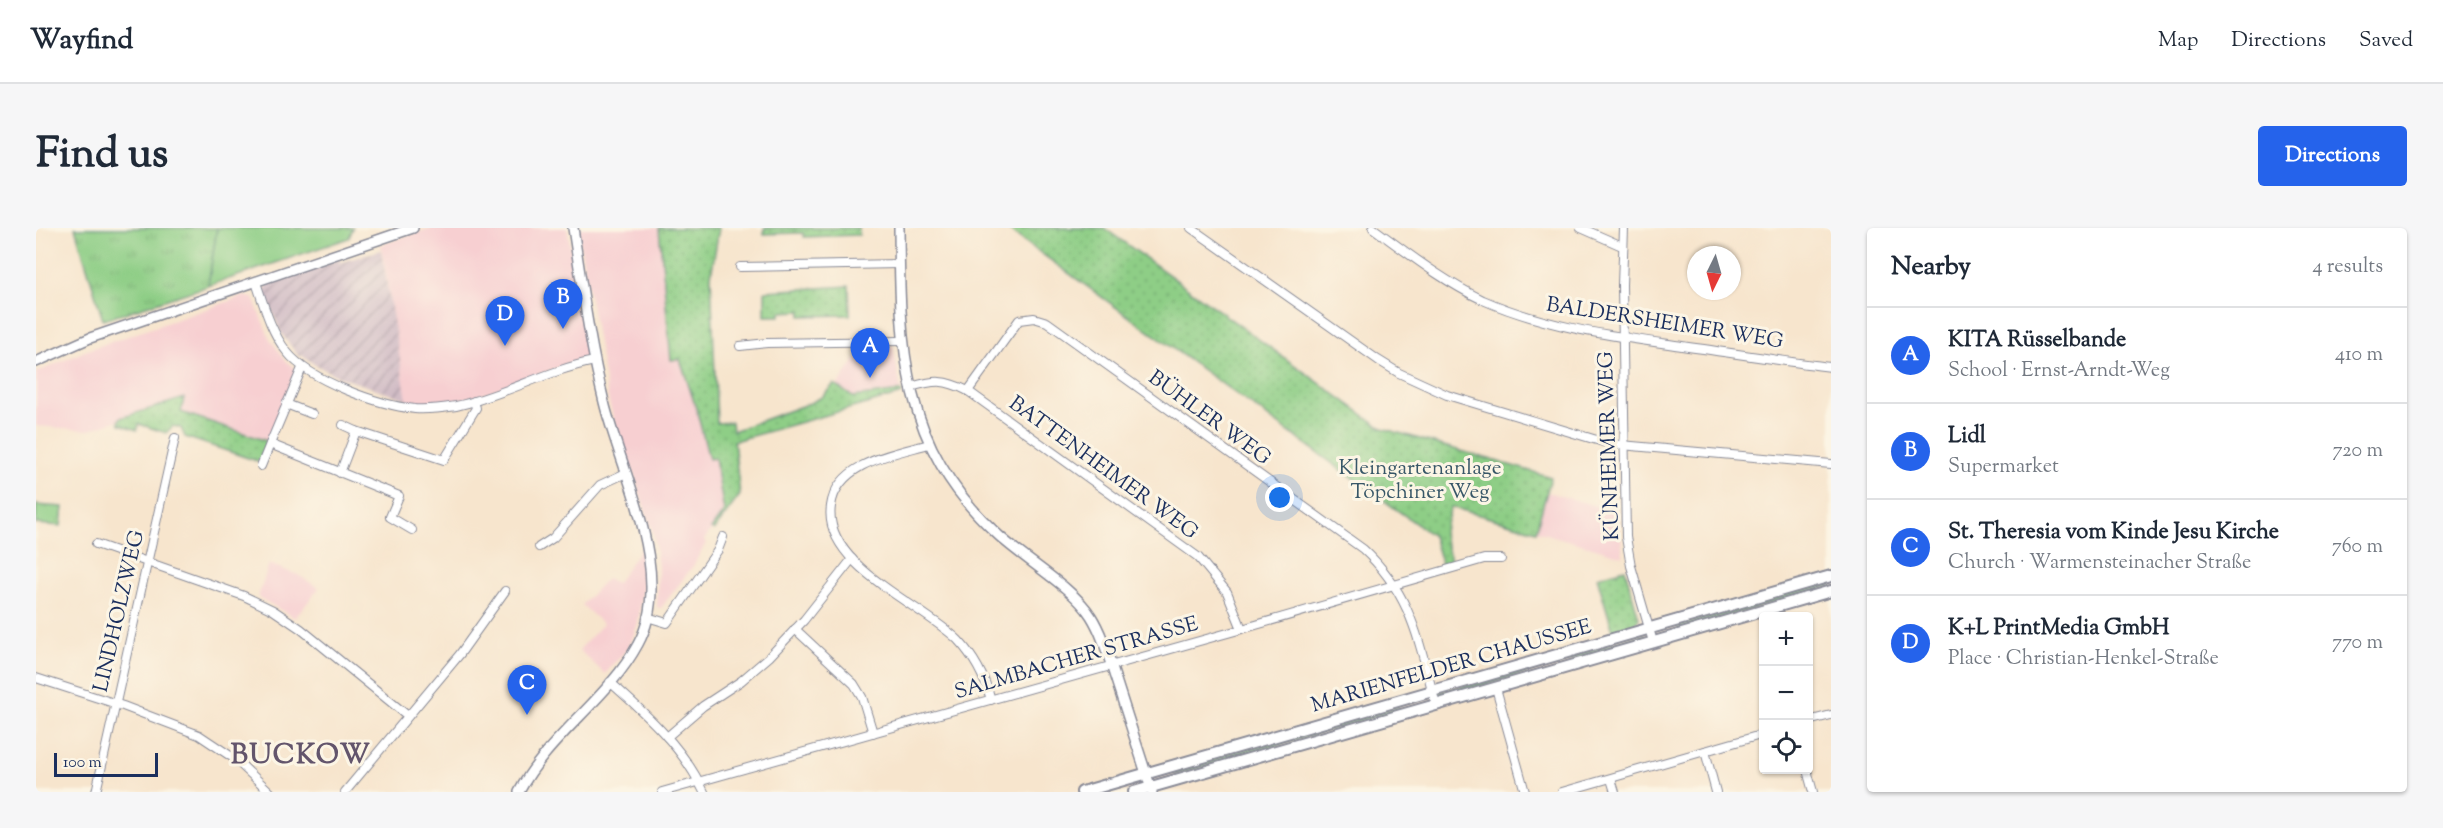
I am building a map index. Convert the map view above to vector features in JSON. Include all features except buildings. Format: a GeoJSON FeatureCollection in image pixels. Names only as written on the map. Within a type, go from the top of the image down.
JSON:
{"type":"FeatureCollection","features":[{"type":"Feature","properties":{"kind":"main road","name":"MARIENFELDER CHAUSSEE"},"geometry":{"type":"LineString","coordinates":[[1082,792],[1831,576]]}},
{"type":"Feature","properties":{"kind":"main road","name":"MARIENFELDER CHAUSSEE"},"geometry":{"type":"LineString","coordinates":[[1134,792],[1151,790],[1831,591]]}},
{"type":"Feature","properties":{"kind":"street"},"geometry":{"type":"LineString","coordinates":[[36,362],[90,338],[413,228]]}},
{"type":"Feature","properties":{"kind":"street"},"geometry":{"type":"LineString","coordinates":[[519,792],[536,762],[610,682],[639,643],[647,617],[650,592],[649,558],[640,514],[611,427],[595,361],[573,228]]}},
{"type":"Feature","properties":{"kind":"street"},"geometry":{"type":"LineString","coordinates":[[899,228],[902,340],[910,387],[929,444],[944,471],[974,511],[1009,545],[1084,605],[1099,632],[1151,790]]}},
{"type":"Feature","properties":{"kind":"street"},"geometry":{"type":"LineString","coordinates":[[1191,228],[1357,347],[1399,373],[1439,392],[1473,404],[1624,446],[1831,464]]}},
{"type":"Feature","properties":{"kind":"street","name":"BALDERSHEIMER WEG"},"geometry":{"type":"LineString","coordinates":[[1373,228],[1432,271],[1482,299],[1539,321],[1623,338],[1831,367]]}},
{"type":"Feature","properties":{"kind":"street"},"geometry":{"type":"LineString","coordinates":[[1581,228],[1622,246]]}},
{"type":"Feature","properties":{"kind":"street","name":"KÜNHEIMER WEG"},"geometry":{"type":"LineString","coordinates":[[1624,228],[1622,246],[1624,446],[1628,549],[1653,642]]}},
{"type":"Feature","properties":{"kind":"street"},"geometry":{"type":"LineString","coordinates":[[740,267],[899,264]]}},
{"type":"Feature","properties":{"kind":"street"},"geometry":{"type":"LineString","coordinates":[[256,282],[268,317],[280,341],[302,368],[359,394],[409,408],[435,409],[474,401],[595,361]]}},
{"type":"Feature","properties":{"kind":"street","name":"BÜHLER WEG"},"geometry":{"type":"LineString","coordinates":[[968,391],[1012,326],[1027,318],[1041,319],[1364,549],[1380,564],[1395,585],[1413,620],[1436,705]]}},
{"type":"Feature","properties":{"kind":"street"},"geometry":{"type":"LineString","coordinates":[[740,346],[767,343],[902,340]]}},
{"type":"Feature","properties":{"kind":"street"},"geometry":{"type":"LineString","coordinates":[[261,466],[302,368]]}},
{"type":"Feature","properties":{"kind":"street","name":"BATTENHEIMER WEG"},"geometry":{"type":"LineString","coordinates":[[910,387],[933,381],[944,381],[968,391],[1198,557],[1227,592],[1242,629]]}},
{"type":"Feature","properties":{"kind":"street"},"geometry":{"type":"LineString","coordinates":[[343,425],[444,460],[476,408],[474,401]]}},
{"type":"Feature","properties":{"kind":"street"},"geometry":{"type":"LineString","coordinates":[[286,404],[312,414]]}},
{"type":"Feature","properties":{"kind":"street"},"geometry":{"type":"LineString","coordinates":[[340,472],[356,431]]}},
{"type":"Feature","properties":{"kind":"street","name":"LINDHOLZWEG"},"geometry":{"type":"LineString","coordinates":[[96,792],[175,438]]}},
{"type":"Feature","properties":{"kind":"street"},"geometry":{"type":"LineString","coordinates":[[270,444],[400,494],[390,517],[412,530]]}},
{"type":"Feature","properties":{"kind":"street"},"geometry":{"type":"LineString","coordinates":[[929,444],[870,462],[852,472],[837,488],[831,505],[831,524],[838,542],[852,559],[944,627],[960,642],[981,674],[991,700]]}},
{"type":"Feature","properties":{"kind":"street"},"geometry":{"type":"LineString","coordinates":[[538,547],[553,538],[600,485],[626,473]]}},
{"type":"Feature","properties":{"kind":"street"},"geometry":{"type":"LineString","coordinates":[[647,617],[667,623],[718,550],[723,537]]}},
{"type":"Feature","properties":{"kind":"street"},"geometry":{"type":"LineString","coordinates":[[96,544],[244,596],[274,611],[301,629],[408,716]]}},
{"type":"Feature","properties":{"kind":"street"},"geometry":{"type":"LineString","coordinates":[[668,737],[703,706],[746,677],[795,629],[852,559]]}},
{"type":"Feature","properties":{"kind":"street","name":"SALMBACHER STRASSE"},"geometry":{"type":"LineString","coordinates":[[662,792],[1484,559],[1500,559]]}},
{"type":"Feature","properties":{"kind":"street"},"geometry":{"type":"LineString","coordinates":[[345,792],[460,654],[505,591]]}},
{"type":"Feature","properties":{"kind":"street"},"geometry":{"type":"LineString","coordinates":[[795,629],[854,684],[866,706],[873,733]]}},
{"type":"Feature","properties":{"kind":"street"},"geometry":{"type":"LineString","coordinates":[[36,678],[116,703],[199,735],[235,759],[270,792]]}},
{"type":"Feature","properties":{"kind":"street"},"geometry":{"type":"LineString","coordinates":[[610,682],[668,737],[704,792]]}},
{"type":"Feature","properties":{"kind":"street"},"geometry":{"type":"LineString","coordinates":[[1496,688],[1526,792]]}},
{"type":"Feature","properties":{"kind":"street"},"geometry":{"type":"LineString","coordinates":[[1813,720],[1831,715]]}},
{"type":"Feature","properties":{"kind":"street"},"geometry":{"type":"LineString","coordinates":[[1562,792],[1759,735]]}},
{"type":"Feature","properties":{"kind":"street"},"geometry":{"type":"LineString","coordinates":[[1705,751],[1716,792]]}},
{"type":"Feature","properties":{"kind":"street"},"geometry":{"type":"LineString","coordinates":[[1808,774],[1814,792]]}},
{"type":"Feature","properties":{"kind":"street"},"geometry":{"type":"LineString","coordinates":[[1611,778],[1615,792]]}},
{"type":"Feature","properties":{"kind":"shaded area"},"geometry":{"type":"Polygon","coordinates":[[[431,228],[567,228],[590,350],[588,357],[477,396],[437,404],[406,402],[381,245],[431,228]]]}},
{"type":"Feature","properties":{"kind":"shaded area"},"geometry":{"type":"Polygon","coordinates":[[[577,228],[659,228],[672,360],[680,359],[709,459],[715,458],[725,511],[704,540],[706,543],[693,566],[661,608],[657,607],[658,567],[654,536],[609,402],[577,228]]]}},
{"type":"Feature","properties":{"kind":"shaded area"},"geometry":{"type":"Polygon","coordinates":[[[381,250],[406,399],[339,377],[302,355],[300,358],[281,333],[264,291],[269,283],[341,259],[339,263],[381,250]]]}},
{"type":"Feature","properties":{"kind":"shaded area"},"geometry":{"type":"Polygon","coordinates":[[[244,296],[253,298],[270,339],[286,361],[296,370],[267,441],[181,412],[183,398],[89,430],[36,426],[36,373],[85,351],[244,296]]]}},
{"type":"Feature","properties":{"kind":"shaded area"},"geometry":{"type":"Polygon","coordinates":[[[893,346],[901,391],[853,397],[837,386],[864,347],[893,346]]]}},
{"type":"Feature","properties":{"kind":"shaded area"},"geometry":{"type":"Polygon","coordinates":[[[1547,492],[1618,512],[1623,556],[1536,531],[1547,492]]]}},
{"type":"Feature","properties":{"kind":"shaded area"},"geometry":{"type":"Polygon","coordinates":[[[641,548],[644,580],[638,623],[629,647],[605,674],[579,650],[603,624],[582,605],[607,578],[616,584],[641,548]]]}},
{"type":"Feature","properties":{"kind":"shaded area"},"geometry":{"type":"Polygon","coordinates":[[[269,564],[298,575],[319,588],[295,618],[258,597],[269,564]]]}},
{"type":"Feature","properties":{"kind":"green space"},"geometry":{"type":"Polygon","coordinates":[[[75,228],[217,228],[208,286],[103,320],[75,228]]]}},
{"type":"Feature","properties":{"kind":"green space"},"geometry":{"type":"Polygon","coordinates":[[[217,228],[353,228],[349,238],[208,286],[217,228]]]}},
{"type":"Feature","properties":{"kind":"green space"},"geometry":{"type":"Polygon","coordinates":[[[659,228],[719,228],[711,276],[717,423],[732,422],[733,431],[810,403],[822,397],[834,384],[853,397],[901,391],[902,394],[734,441],[740,495],[714,530],[711,529],[724,511],[715,458],[709,459],[680,359],[671,360],[659,228]]]}},
{"type":"Feature","properties":{"kind":"green space"},"geometry":{"type":"Polygon","coordinates":[[[764,228],[859,228],[859,235],[804,237],[803,233],[764,234],[764,228]]]}},
{"type":"Feature","properties":{"kind":"green space","name":"Kleingartenanlage Töpchiner Weg"},"geometry":{"type":"Polygon","coordinates":[[[1006,228],[1104,228],[1382,428],[1551,477],[1536,531],[1451,507],[1443,534],[1452,563],[1442,566],[1433,536],[1006,228]]]}},
{"type":"Feature","properties":{"kind":"green space"},"geometry":{"type":"Polygon","coordinates":[[[849,286],[850,315],[801,316],[801,311],[780,312],[780,316],[765,316],[765,291],[849,286]]]}},
{"type":"Feature","properties":{"kind":"green space"},"geometry":{"type":"Polygon","coordinates":[[[184,398],[181,412],[267,441],[260,462],[185,437],[181,428],[173,426],[166,433],[139,424],[137,430],[120,424],[120,418],[184,398]]]}},
{"type":"Feature","properties":{"kind":"green space"},"geometry":{"type":"Polygon","coordinates":[[[36,505],[63,507],[61,526],[36,524],[36,505]]]}},
{"type":"Feature","properties":{"kind":"green space"},"geometry":{"type":"Polygon","coordinates":[[[1625,569],[1639,618],[1636,624],[1613,631],[1597,577],[1625,569]]]}},
{"type":"Feature","properties":{"kind":"green space"},"geometry":{"type":"Polygon","coordinates":[[[1831,579],[1831,586],[1679,630],[1677,626],[1831,579]]]}},
{"type":"Feature","properties":{"kind":"green space"},"geometry":{"type":"Polygon","coordinates":[[[1645,634],[1646,639],[1439,698],[1438,693],[1645,634]]]}},
{"type":"Feature","properties":{"kind":"green space"},"geometry":{"type":"Polygon","coordinates":[[[1399,706],[1399,710],[1176,775],[1174,773],[1213,757],[1399,706]]]}},
{"type":"Feature","properties":{"kind":"place","name":"Lidl"},"geometry":{"type":"Point","coordinates":[563,329]}},
{"type":"Feature","properties":{"kind":"place","name":"K+L PrintMedia GmbH"},"geometry":{"type":"Point","coordinates":[505,346]}},
{"type":"Feature","properties":{"kind":"place","name":"KITA Rüsselbande"},"geometry":{"type":"Point","coordinates":[870,378]}},
{"type":"Feature","properties":{"kind":"place","name":"St. Theresia vom Kinde Jesu Kirche"},"geometry":{"type":"Point","coordinates":[527,715]}},
{"type":"Feature","properties":{"kind":"district","name":"BUCKOW"},"geometry":{"type":"Point","coordinates":[301,754]}}]}
